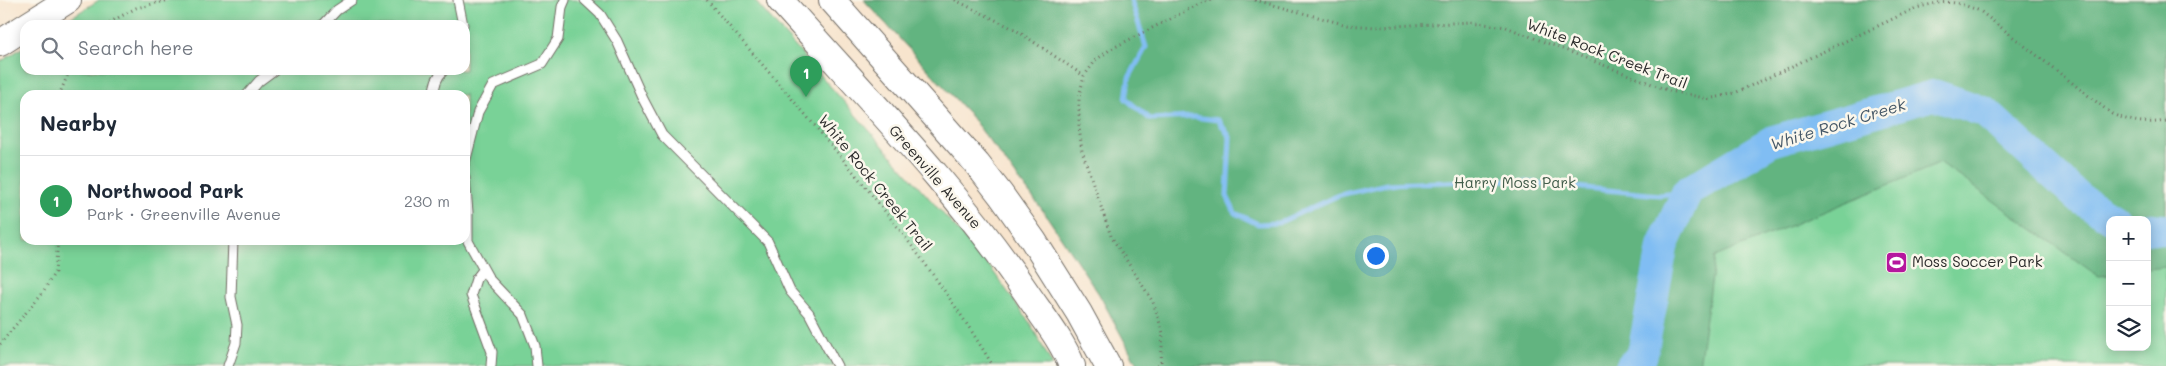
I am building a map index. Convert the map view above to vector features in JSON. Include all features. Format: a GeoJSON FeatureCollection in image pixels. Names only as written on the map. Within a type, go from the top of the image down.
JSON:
{"type":"FeatureCollection","features":[{"type":"Feature","properties":{"kind":"main road"},"geometry":{"type":"LineString","coordinates":[[36,20],[68,0]]}},
{"type":"Feature","properties":{"kind":"main road","name":"Greenville Avenue"},"geometry":{"type":"LineString","coordinates":[[780,0],[938,178],[980,229],[1013,273],[1071,363]]}},
{"type":"Feature","properties":{"kind":"main road"},"geometry":{"type":"LineString","coordinates":[[832,0],[1001,195],[1033,240],[1104,357]]}},
{"type":"Feature","properties":{"kind":"main road"},"geometry":{"type":"LineString","coordinates":[[0,42],[20,30]]}},
{"type":"Feature","properties":{"kind":"lane"},"geometry":{"type":"LineString","coordinates":[[328,20],[337,10],[352,0]]}},
{"type":"Feature","properties":{"kind":"lane"},"geometry":{"type":"LineString","coordinates":[[458,0],[463,20]]}},
{"type":"Feature","properties":{"kind":"lane"},"geometry":{"type":"LineString","coordinates":[[470,143],[478,112],[493,85],[542,64],[558,39],[562,7],[565,0]]}},
{"type":"Feature","properties":{"kind":"lane"},"geometry":{"type":"LineString","coordinates":[[585,0],[600,14],[617,40],[643,99],[662,135],[768,242],[790,291],[809,313],[837,366]]}},
{"type":"Feature","properties":{"kind":"lane"},"geometry":{"type":"LineString","coordinates":[[251,90],[267,75]]}},
{"type":"Feature","properties":{"kind":"lane"},"geometry":{"type":"LineString","coordinates":[[434,90],[438,75]]}},
{"type":"Feature","properties":{"kind":"lane"},"geometry":{"type":"LineString","coordinates":[[228,366],[236,343],[237,325],[231,297],[233,245]]}},
{"type":"Feature","properties":{"kind":"lane"},"geometry":{"type":"LineString","coordinates":[[470,245],[489,279],[523,315],[535,346],[538,366]]}},
{"type":"Feature","properties":{"kind":"lane"},"geometry":{"type":"LineString","coordinates":[[483,270],[476,280],[471,296],[492,352],[491,366]]}},
{"type":"Feature","properties":{"kind":"path"},"geometry":{"type":"LineString","coordinates":[[114,20],[136,8],[169,0]]}},
{"type":"Feature","properties":{"kind":"path","name":"White Rock Creek Trail"},"geometry":{"type":"LineString","coordinates":[[707,0],[920,255],[963,316],[993,366]]}},
{"type":"Feature","properties":{"kind":"path"},"geometry":{"type":"LineString","coordinates":[[955,0],[1016,30],[1084,76]]}},
{"type":"Feature","properties":{"kind":"path"},"geometry":{"type":"LineString","coordinates":[[1158,366],[1161,362],[1163,333],[1153,302],[1111,236],[1082,151],[1079,126],[1079,97],[1084,76],[1096,60],[1111,49],[1198,4],[1212,0]]}},
{"type":"Feature","properties":{"kind":"path","name":"White Rock Creek Trail"},"geometry":{"type":"LineString","coordinates":[[1255,0],[1347,25],[1376,26],[1470,22],[1506,27],[1670,92],[1710,99],[1735,93],[1916,8],[1938,1],[1957,1],[1980,12],[2112,114],[2128,121],[2148,123],[2166,121]]}},
{"type":"Feature","properties":{"kind":"path"},"geometry":{"type":"LineString","coordinates":[[62,90],[68,75]]}},
{"type":"Feature","properties":{"kind":"path"},"geometry":{"type":"LineString","coordinates":[[0,344],[43,292],[55,272],[58,245]]}},
{"type":"Feature","properties":{"kind":"green space"},"geometry":{"type":"Polygon","coordinates":[[[99,0],[754,0],[990,267],[1030,323],[1053,366],[0,366],[0,62],[20,49],[20,75],[470,75],[470,20],[67,20],[99,0]]]}},
{"type":"Feature","properties":{"kind":"green space","name":"Harry Moss Park"},"geometry":{"type":"Polygon","coordinates":[[[864,0],[2166,0],[2166,366],[1138,366],[1099,294],[1044,212],[969,114],[864,0]]]}},
{"type":"Feature","properties":{"kind":"green space","name":"Harry Moss Park"},"geometry":{"type":"Polygon","coordinates":[[[864,0],[2166,0],[2166,267],[2151,269],[2151,216],[2106,216],[2106,275],[2098,276],[1941,163],[1715,257],[1699,366],[1138,366],[1099,294],[1044,212],[969,114],[864,0]]]}},
{"type":"Feature","properties":{"kind":"waterway"},"geometry":{"type":"LineString","coordinates":[[1131,0],[1146,47],[1129,78],[1126,99],[1150,119],[1193,117],[1218,120],[1230,137],[1227,196],[1235,213],[1258,224],[1278,223],[1339,195],[1387,184],[1502,180],[1659,195],[1687,192]]}},
{"type":"Feature","properties":{"kind":"waterway","name":"White Rock Creek"},"geometry":{"type":"LineString","coordinates":[[1631,366],[1642,356],[1663,245],[1687,192],[1772,141],[1935,95],[1985,112],[2079,198],[2108,216]]}},
{"type":"Feature","properties":{"kind":"waterway","name":"White Rock Creek"},"geometry":{"type":"LineString","coordinates":[[2151,228],[2166,230]]}},
{"type":"Feature","properties":{"kind":"place","name":"Northwood Park"},"geometry":{"type":"Point","coordinates":[806,97]}},
{"type":"Feature","properties":{"kind":"place","name":"Moss Soccer Park"},"geometry":{"type":"Point","coordinates":[1896,262]}}]}
